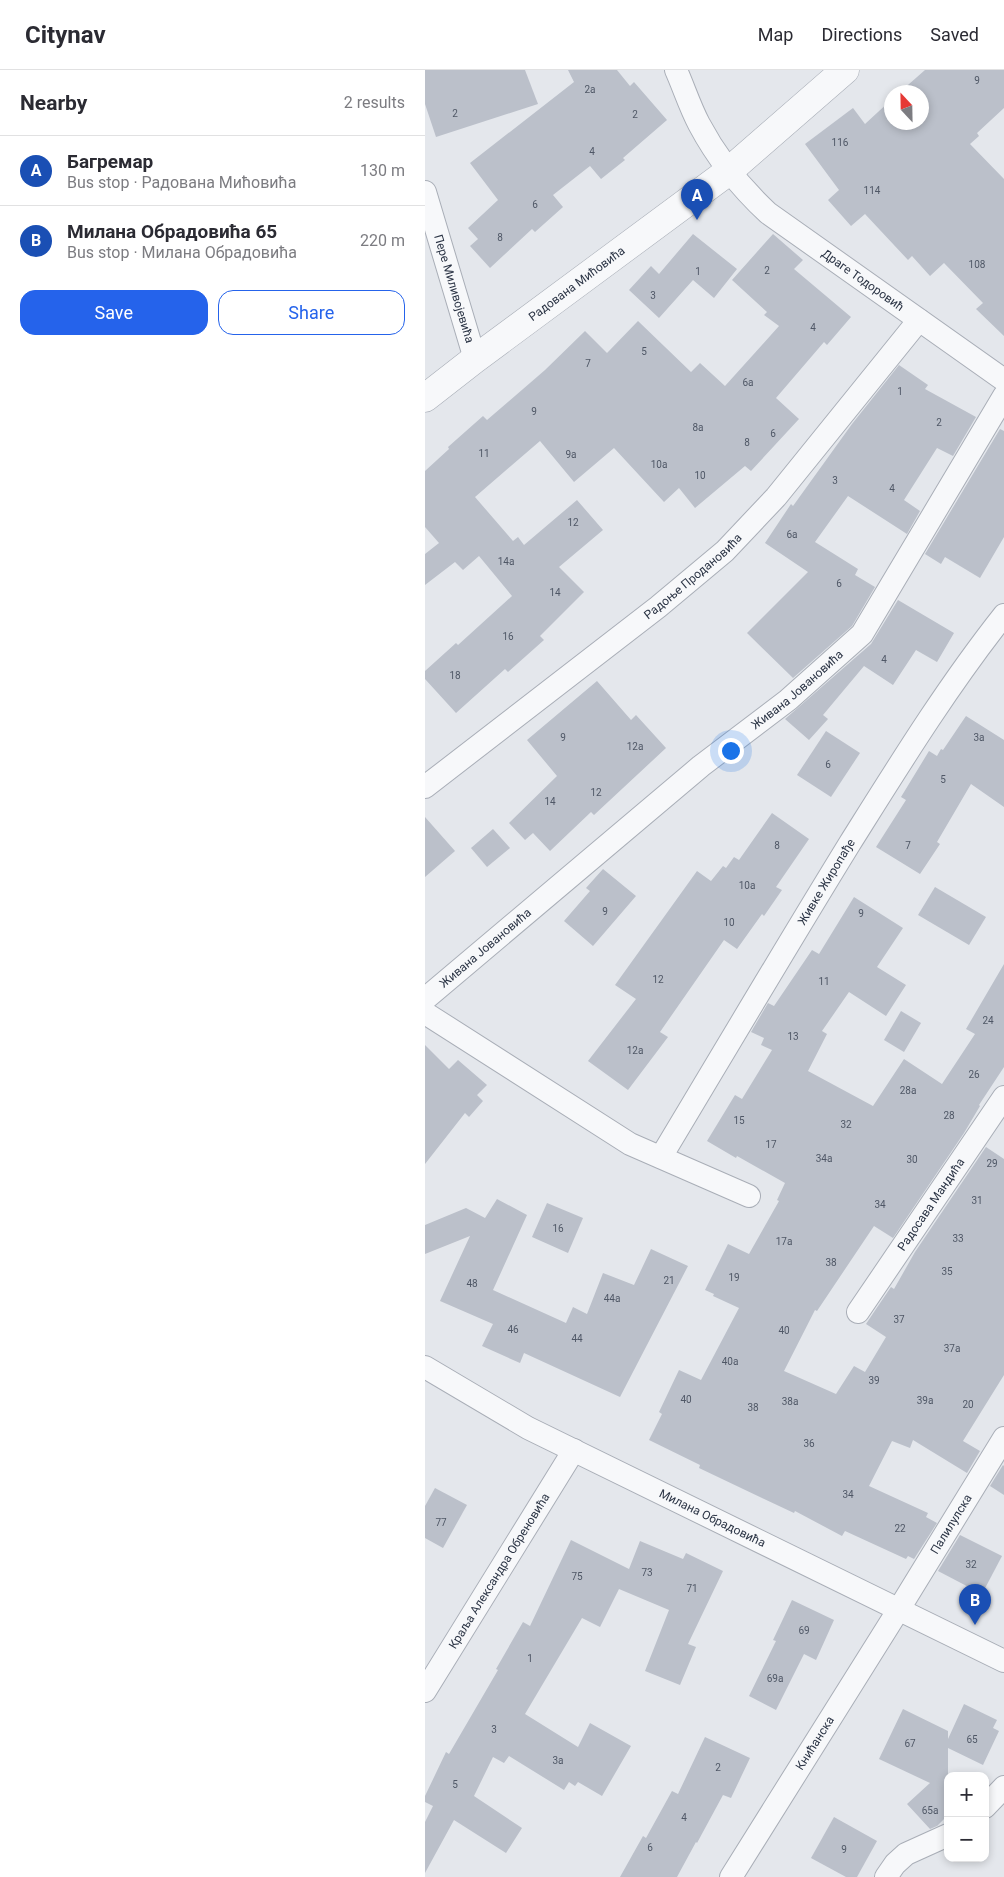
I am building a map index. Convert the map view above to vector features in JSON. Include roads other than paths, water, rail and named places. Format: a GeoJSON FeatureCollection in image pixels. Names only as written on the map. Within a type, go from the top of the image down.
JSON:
{"type":"FeatureCollection","features":[{"type":"Feature","properties":{"kind":"street","name":"Драге Тодоровић"},"geometry":{"type":"LineString","coordinates":[[676,70],[699,124],[729,171],[747,193],[768,213],[1004,380]]}},
{"type":"Feature","properties":{"kind":"street","name":"Радована Мићовића"},"geometry":{"type":"LineString","coordinates":[[425,398],[729,171],[845,70]]}},
{"type":"Feature","properties":{"kind":"street","name":"Пере Миливојевића"},"geometry":{"type":"LineString","coordinates":[[425,192],[475,359]]}},
{"type":"Feature","properties":{"kind":"street","name":"Радоње Продановића"},"geometry":{"type":"LineString","coordinates":[[425,787],[657,607],[725,551],[776,497],[919,320]]}},
{"type":"Feature","properties":{"kind":"street","name":"Живана Јовановића"},"geometry":{"type":"LineString","coordinates":[[425,999],[701,766],[788,700],[862,634],[1004,396]]}},
{"type":"Feature","properties":{"kind":"street","name":"Живке Жиропађе"},"geometry":{"type":"LineString","coordinates":[[661,1157],[804,918],[895,771],[969,659],[1004,614]]}},
{"type":"Feature","properties":{"kind":"street"},"geometry":{"type":"LineString","coordinates":[[425,1013],[630,1144],[749,1196]]}},
{"type":"Feature","properties":{"kind":"street","name":"Радосава Мандића"},"geometry":{"type":"LineString","coordinates":[[858,1312],[1004,1097]]}},
{"type":"Feature","properties":{"kind":"street","name":"Милана Обрадовића"},"geometry":{"type":"LineString","coordinates":[[425,1367],[528,1428],[1004,1662]]}},
{"type":"Feature","properties":{"kind":"street","name":"Палилулска"},"geometry":{"type":"LineString","coordinates":[[899,1609],[1004,1438]]}},
{"type":"Feature","properties":{"kind":"street","name":"Краља Александра Обреновића"},"geometry":{"type":"LineString","coordinates":[[425,1691],[573,1450]]}},
{"type":"Feature","properties":{"kind":"street","name":"Книћанска"},"geometry":{"type":"LineString","coordinates":[[731,1877],[899,1609]]}},
{"type":"Feature","properties":{"kind":"street"},"geometry":{"type":"LineString","coordinates":[[989,1803],[1004,1787]]}},
{"type":"Feature","properties":{"kind":"street"},"geometry":{"type":"LineString","coordinates":[[886,1877],[895,1864],[907,1854],[944,1836]]}},
{"type":"Feature","properties":{"kind":"place","name":"Багремар"},"geometry":{"type":"Point","coordinates":[697,220]}},
{"type":"Feature","properties":{"kind":"place","name":"Милана Обрадовића 65"},"geometry":{"type":"Point","coordinates":[975,1625]}}]}
